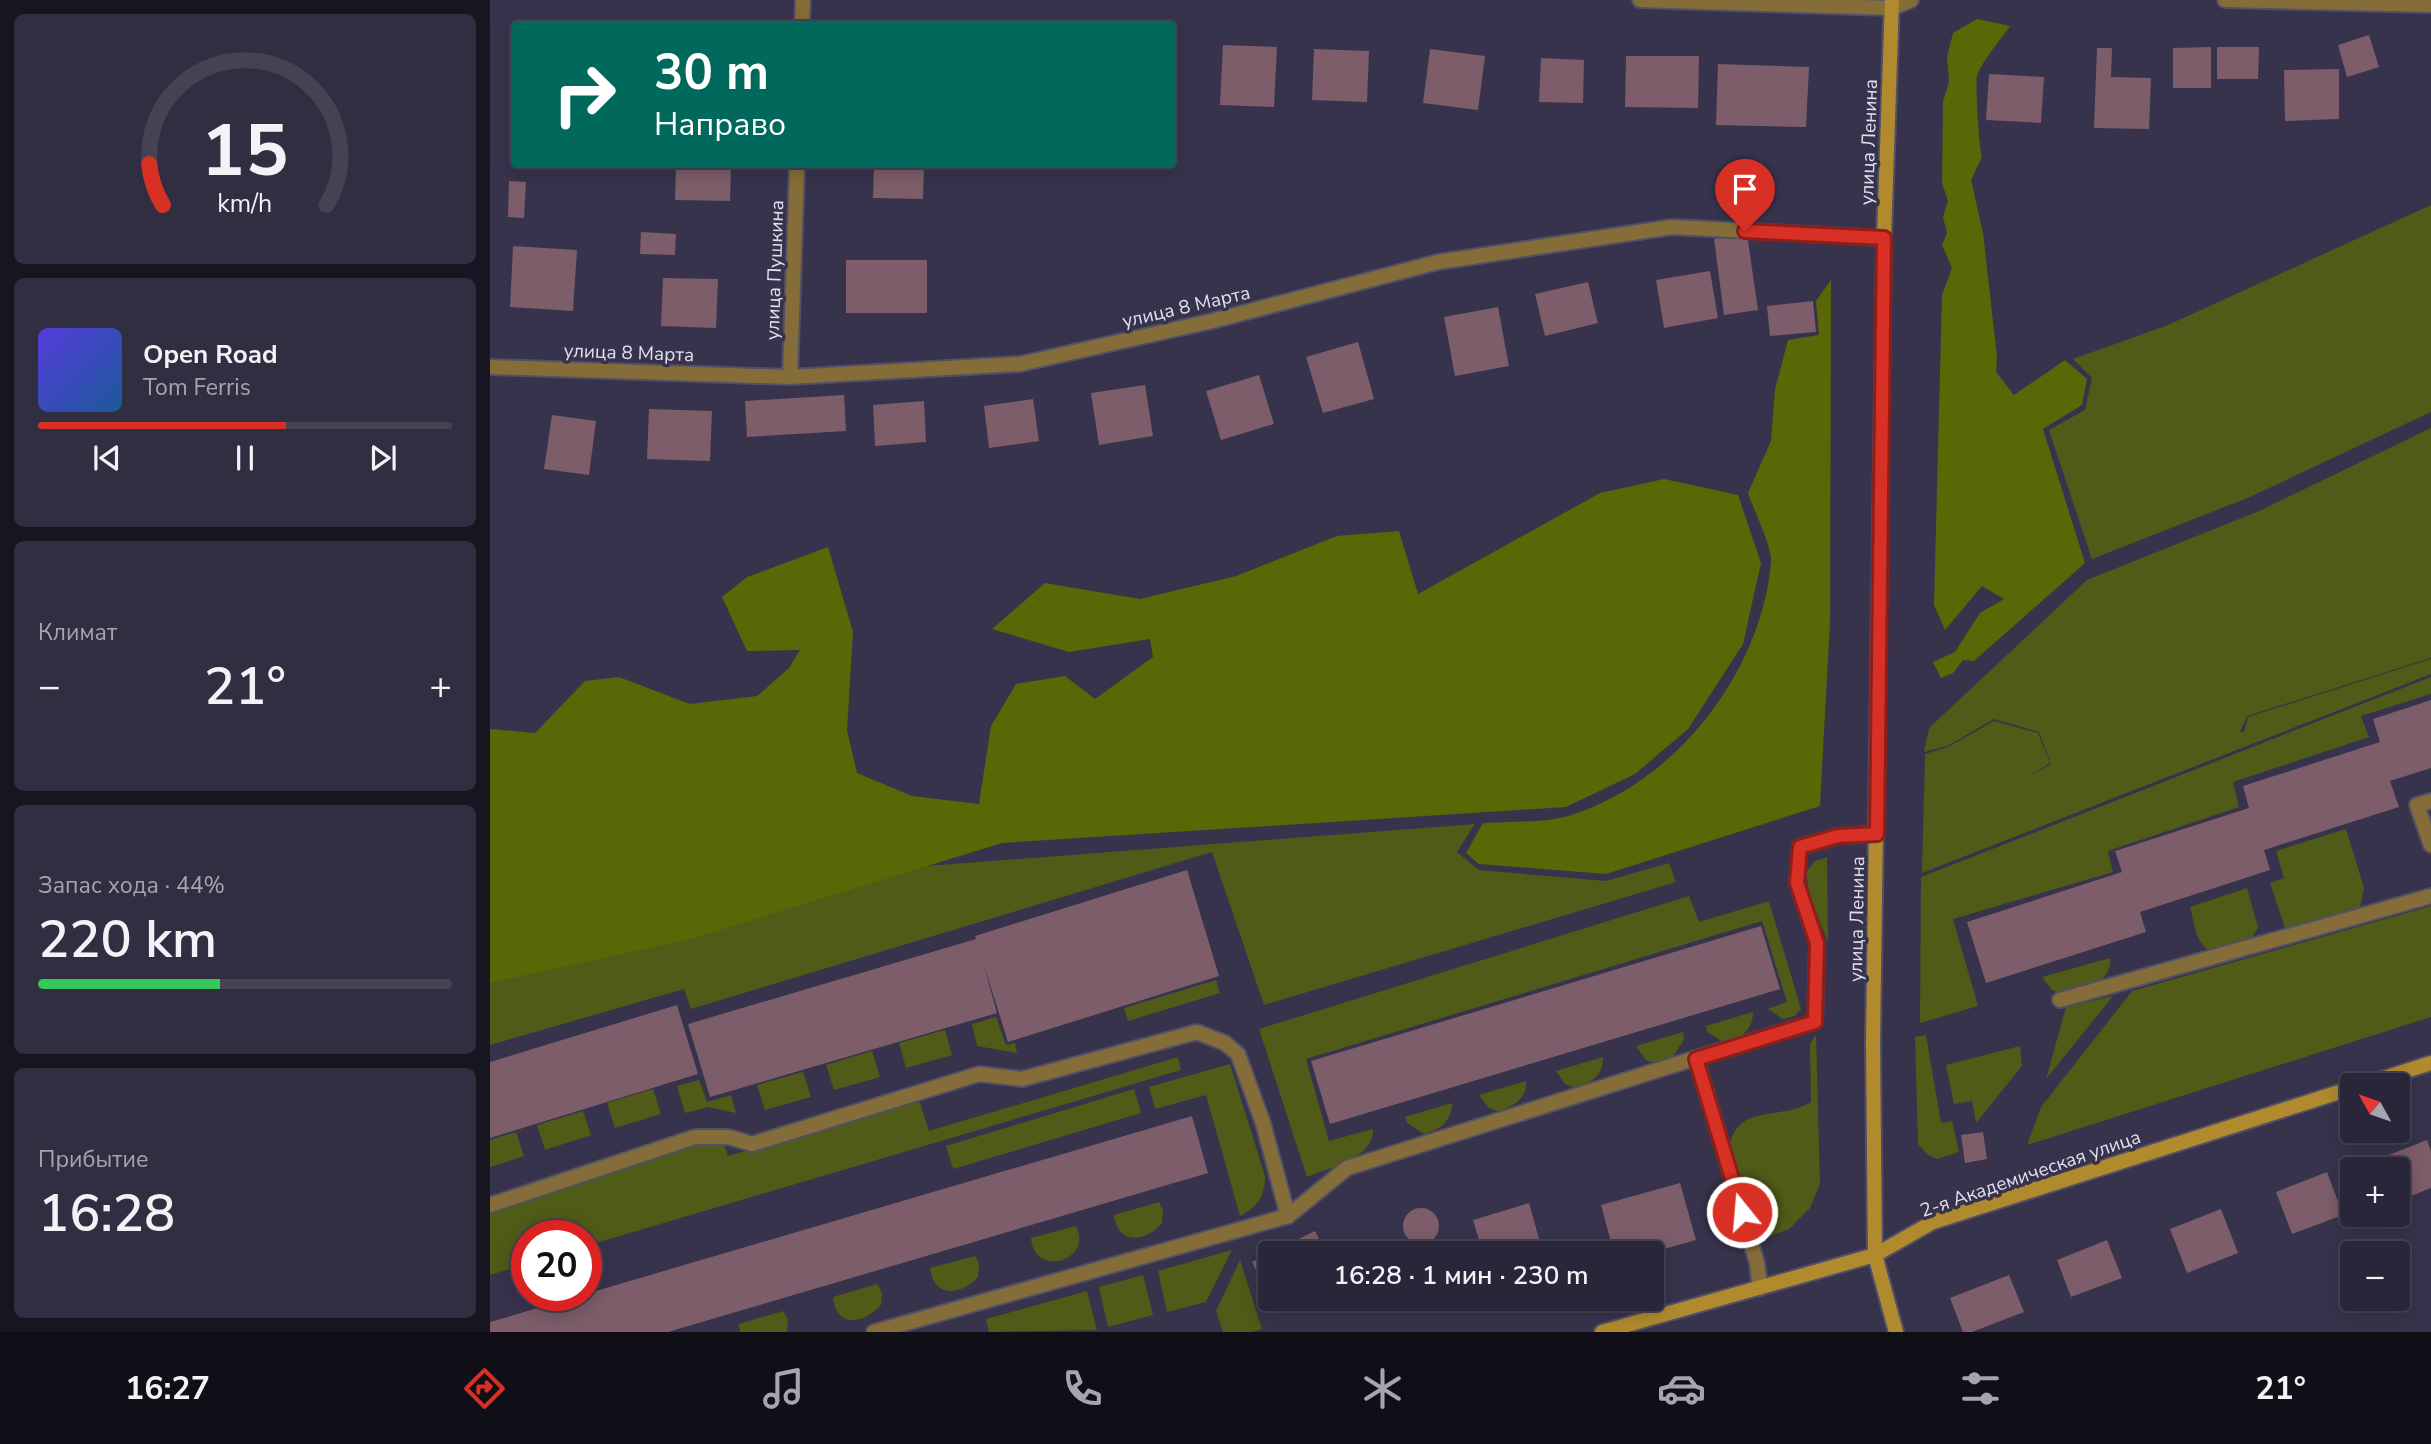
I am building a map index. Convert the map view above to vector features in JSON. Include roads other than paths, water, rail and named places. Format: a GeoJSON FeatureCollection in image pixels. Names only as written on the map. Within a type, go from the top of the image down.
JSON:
{"type":"FeatureCollection","features":[{"type":"Feature","properties":{"kind":"main road","name":"улица Ленина"},"geometry":{"type":"LineString","coordinates":[[1892,4],[1884,238],[1873,1043],[1875,1255],[1896,1332]]}},
{"type":"Feature","properties":{"kind":"main road"},"geometry":{"type":"LineString","coordinates":[[2400,1073],[2431,1063]]}},
{"type":"Feature","properties":{"kind":"main road","name":"2-я Академическая улица"},"geometry":{"type":"LineString","coordinates":[[1602,1332],[1875,1255],[1933,1222],[2340,1092]]}},
{"type":"Feature","properties":{"kind":"street"},"geometry":{"type":"LineString","coordinates":[[802,21],[803,0]]}},
{"type":"Feature","properties":{"kind":"street"},"geometry":{"type":"LineString","coordinates":[[1640,0],[1892,4],[1912,0]]}},
{"type":"Feature","properties":{"kind":"street"},"geometry":{"type":"LineString","coordinates":[[2225,0],[2431,5]]}},
{"type":"Feature","properties":{"kind":"street","name":"улица Пушкина"},"geometry":{"type":"LineString","coordinates":[[790,377],[797,168]]}},
{"type":"Feature","properties":{"kind":"street","name":"улица 8 Марта"},"geometry":{"type":"LineString","coordinates":[[490,367],[790,377],[1020,364],[1212,321],[1438,262],[1672,227],[1884,238]]}},
{"type":"Feature","properties":{"kind":"street"},"geometry":{"type":"LineString","coordinates":[[2431,801],[2417,805],[2431,845]]}},
{"type":"Feature","properties":{"kind":"street"},"geometry":{"type":"LineString","coordinates":[[874,1332],[1288,1216],[1347,1168],[1815,1022],[1817,943],[1797,883],[1800,847],[1838,836],[1877,834]]}},
{"type":"Feature","properties":{"kind":"street"},"geometry":{"type":"LineString","coordinates":[[2060,1000],[2431,896]]}},
{"type":"Feature","properties":{"kind":"street"},"geometry":{"type":"LineString","coordinates":[[490,1205],[695,1137],[729,1137],[752,1144],[979,1074],[1021,1079],[1197,1032],[1225,1043],[1238,1054],[1263,1123],[1288,1216]]}},
{"type":"Feature","properties":{"kind":"street"},"geometry":{"type":"LineString","coordinates":[[1696,1059],[1757,1263],[1760,1288]]}}]}
